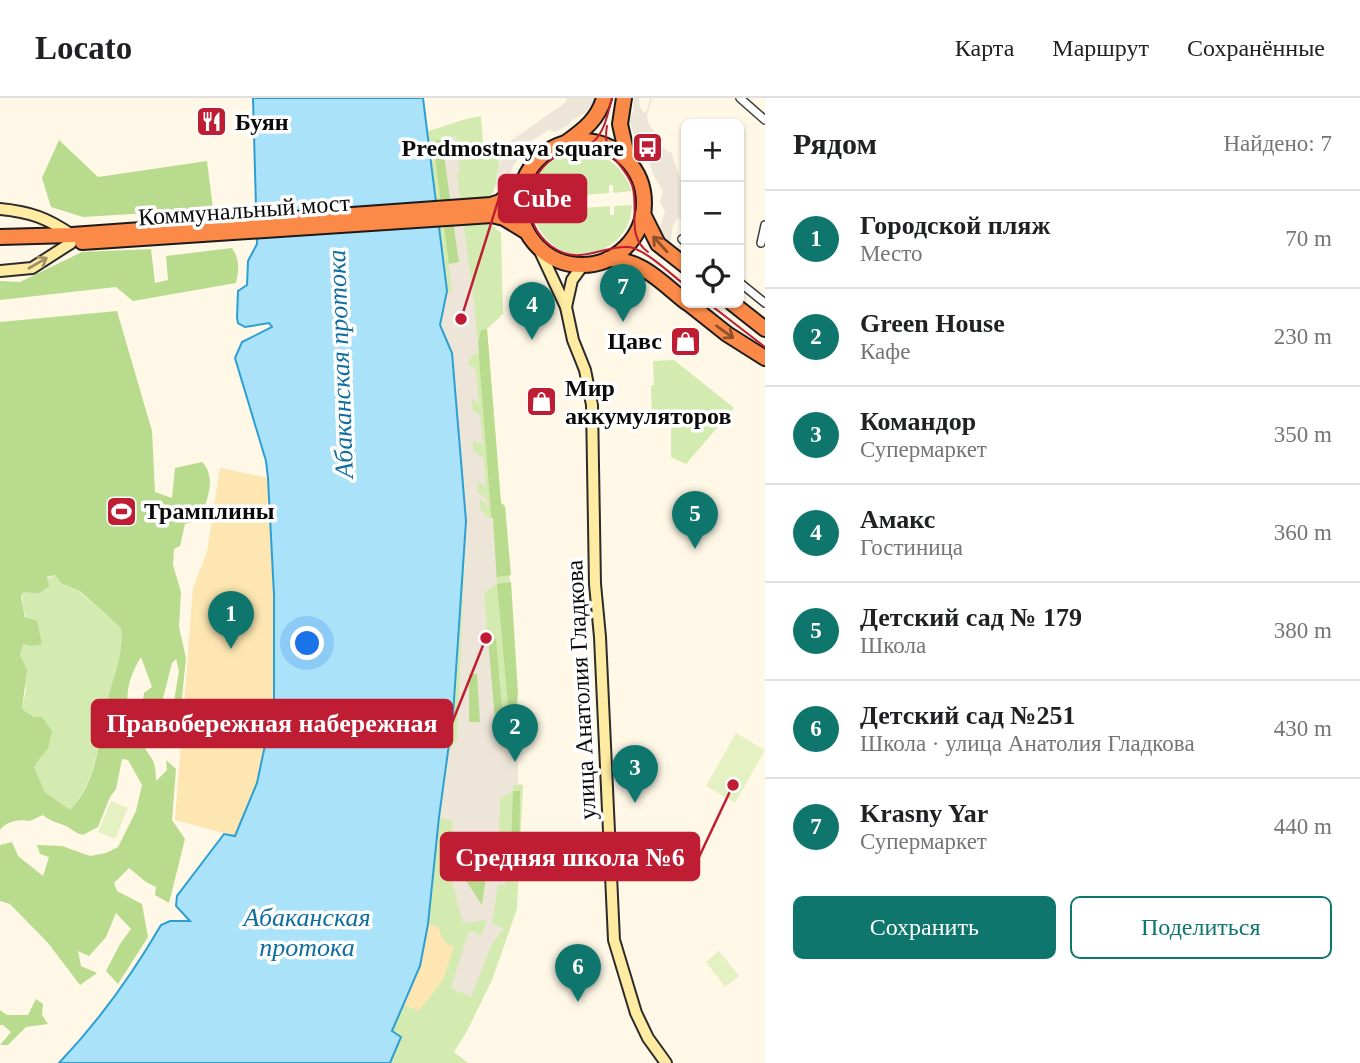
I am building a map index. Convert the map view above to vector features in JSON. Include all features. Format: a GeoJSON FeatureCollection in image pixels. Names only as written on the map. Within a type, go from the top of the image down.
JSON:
{"type":"FeatureCollection","features":[{"type":"Feature","properties":{"kind":"highway"},"geometry":{"type":"LineString","coordinates":[[527,232],[491,210],[524,180],[540,158],[588,127],[600,111],[604,98]]}},
{"type":"Feature","properties":{"kind":"highway"},"geometry":{"type":"LineString","coordinates":[[624,98],[620,124],[628,162]]}},
{"type":"Feature","properties":{"kind":"highway"},"geometry":{"type":"LineString","coordinates":[[566,143],[583,141],[615,150],[628,162],[640,181],[643,214],[631,241],[608,259]]}},
{"type":"Feature","properties":{"kind":"highway"},"geometry":{"type":"LineString","coordinates":[[524,180],[521,212],[527,232],[538,247],[562,262],[583,265],[608,259],[624,259],[635,263],[681,298]]}},
{"type":"Feature","properties":{"kind":"highway","name":"Коммунальный мост"},"geometry":{"type":"LineString","coordinates":[[0,247],[72,239],[491,210]]}},
{"type":"Feature","properties":{"kind":"highway"},"geometry":{"type":"LineString","coordinates":[[643,214],[658,244],[681,262]]}},
{"type":"Feature","properties":{"kind":"highway","name":"Коммунальный мост"},"geometry":{"type":"LineString","coordinates":[[0,237],[72,239]]}},
{"type":"Feature","properties":{"kind":"highway"},"geometry":{"type":"LineString","coordinates":[[694,308],[727,334],[765,358]]}},
{"type":"Feature","properties":{"kind":"highway"},"geometry":{"type":"LineString","coordinates":[[738,308],[765,329]]}},
{"type":"Feature","properties":{"kind":"main road"},"geometry":{"type":"LineString","coordinates":[[0,209],[25,212],[48,219],[72,239],[32,268],[0,271]]}},
{"type":"Feature","properties":{"kind":"main road","name":"улица Анатолия Гладкова"},"geometry":{"type":"LineString","coordinates":[[538,247],[566,307],[592,405],[595,576],[614,940],[636,1013],[648,1038],[666,1063]]}},
{"type":"Feature","properties":{"kind":"main road"},"geometry":{"type":"LineString","coordinates":[[566,307],[572,280],[583,265]]}},
{"type":"Feature","properties":{"kind":"street"},"geometry":{"type":"LineString","coordinates":[[740,98],[765,120]]}},
{"type":"Feature","properties":{"kind":"street"},"geometry":{"type":"LineString","coordinates":[[761,243],[765,225]]}},
{"type":"Feature","properties":{"kind":"street"},"geometry":{"type":"LineString","coordinates":[[744,286],[765,303]]}},
{"type":"Feature","properties":{"kind":"green space"},"geometry":{"type":"Polygon","coordinates":[[[481,116],[483,144],[498,144],[499,150],[498,172],[491,197],[478,199],[480,224],[491,224],[501,233],[503,314],[487,329],[501,503],[505,506],[520,739],[517,739],[518,784],[523,785],[517,909],[492,980],[454,1052],[468,1063],[390,1063],[401,1037],[391,1032],[420,966],[428,924],[453,715],[466,521],[452,353],[440,325],[447,291],[428,131],[481,116]]]}},
{"type":"Feature","properties":{"kind":"green space"},"geometry":{"type":"Polygon","coordinates":[[[59,140],[98,177],[207,161],[213,209],[83,217],[51,207],[42,178],[59,140]]]}},
{"type":"Feature","properties":{"kind":"green space"},"geometry":{"type":"Polygon","coordinates":[[[442,140],[459,263],[449,264],[433,141],[442,140]]]}},
{"type":"Feature","properties":{"kind":"green space"},"geometry":{"type":"Polygon","coordinates":[[[583,152],[600,156],[614,164],[624,175],[632,191],[613,193],[613,185],[609,185],[609,193],[584,195],[583,188],[579,188],[580,197],[552,198],[550,188],[550,199],[535,201],[550,201],[551,208],[536,209],[536,212],[551,211],[553,221],[553,210],[581,208],[582,216],[583,208],[610,206],[610,215],[614,215],[614,206],[632,205],[628,224],[621,236],[605,248],[580,254],[559,249],[543,235],[534,215],[532,194],[539,174],[556,159],[583,152]]]}},
{"type":"Feature","properties":{"kind":"green space"},"geometry":{"type":"Polygon","coordinates":[[[232,248],[238,265],[236,283],[133,301],[116,287],[0,300],[0,281],[20,282],[82,252],[151,249],[155,283],[168,280],[166,256],[232,248]]]}},
{"type":"Feature","properties":{"kind":"green space"},"geometry":{"type":"Polygon","coordinates":[[[117,311],[152,431],[155,492],[172,498],[175,468],[202,462],[209,476],[209,491],[199,521],[185,524],[180,546],[174,549],[173,565],[181,592],[179,627],[186,658],[178,736],[167,742],[179,671],[176,659],[172,663],[158,718],[149,720],[142,706],[144,693],[152,687],[141,657],[128,689],[131,719],[154,763],[156,781],[167,770],[166,760],[176,769],[172,820],[185,839],[169,903],[155,895],[156,887],[129,868],[114,883],[117,891],[142,904],[148,937],[118,984],[106,971],[131,929],[116,913],[106,937],[89,956],[78,951],[81,966],[97,973],[80,985],[48,943],[10,904],[0,901],[0,845],[12,842],[18,856],[43,876],[49,857],[40,854],[37,845],[62,846],[90,856],[106,853],[118,847],[136,811],[142,785],[128,760],[122,759],[116,789],[98,827],[83,835],[43,815],[30,821],[10,823],[0,830],[0,322],[117,311]],[[55,575],[47,577],[49,586],[40,593],[23,592],[21,597],[25,617],[37,621],[42,644],[23,644],[20,655],[27,670],[22,709],[34,717],[42,717],[52,731],[48,748],[34,767],[45,792],[70,810],[80,798],[92,773],[122,638],[121,628],[81,592],[61,583],[55,575]]]}},
{"type":"Feature","properties":{"kind":"green space"},"geometry":{"type":"Polygon","coordinates":[[[487,329],[501,503],[505,506],[511,575],[496,577],[478,344],[481,330],[487,329]]]}},
{"type":"Feature","properties":{"kind":"green space"},"geometry":{"type":"Polygon","coordinates":[[[674,360],[734,408],[686,464],[671,457],[671,418],[652,417],[653,361],[674,360]]]}},
{"type":"Feature","properties":{"kind":"green space"},"geometry":{"type":"Polygon","coordinates":[[[55,575],[61,583],[80,592],[121,628],[122,638],[96,759],[86,786],[70,810],[45,792],[34,767],[42,757],[34,717],[22,709],[26,690],[20,655],[23,643],[31,646],[42,643],[25,612],[23,591],[55,575]]]}},
{"type":"Feature","properties":{"kind":"green space"},"geometry":{"type":"Polygon","coordinates":[[[511,582],[518,694],[511,736],[497,584],[511,582]]]}},
{"type":"Feature","properties":{"kind":"green space"},"geometry":{"type":"Polygon","coordinates":[[[488,639],[496,639],[504,733],[496,733],[488,639]]]}},
{"type":"Feature","properties":{"kind":"green space"},"geometry":{"type":"Polygon","coordinates":[[[477,673],[481,722],[469,723],[469,674],[477,673]]]}},
{"type":"Feature","properties":{"kind":"green space"},"geometry":{"type":"Polygon","coordinates":[[[736,733],[765,750],[735,803],[706,786],[736,733]]]}},
{"type":"Feature","properties":{"kind":"green space"},"geometry":{"type":"Polygon","coordinates":[[[513,791],[520,791],[519,881],[510,881],[513,791]]]}},
{"type":"Feature","properties":{"kind":"green space"},"geometry":{"type":"Polygon","coordinates":[[[111,801],[128,808],[115,839],[98,832],[111,801]]]}},
{"type":"Feature","properties":{"kind":"green space"},"geometry":{"type":"Polygon","coordinates":[[[476,840],[486,876],[482,906],[460,873],[476,840]]]}},
{"type":"Feature","properties":{"kind":"green space"},"geometry":{"type":"Polygon","coordinates":[[[719,951],[739,976],[725,987],[706,962],[719,951]]]}},
{"type":"Feature","properties":{"kind":"green space"},"geometry":{"type":"Polygon","coordinates":[[[36,999],[43,1004],[42,1015],[48,1024],[26,1027],[8,1045],[0,1045],[11,1032],[0,1025],[0,1010],[7,1015],[28,1015],[36,999]]]}},
{"type":"Feature","properties":{"kind":"sand"},"geometry":{"type":"Polygon","coordinates":[[[220,468],[268,478],[274,595],[274,703],[257,783],[235,836],[175,820],[193,588],[207,552],[220,468]]]}},
{"type":"Feature","properties":{"kind":"sand"},"geometry":{"type":"Polygon","coordinates":[[[428,924],[439,927],[443,940],[454,947],[443,980],[419,1011],[404,1005],[420,966],[428,924]]]}},
{"type":"Feature","properties":{"kind":"shaded area"},"geometry":{"type":"Polygon","coordinates":[[[567,98],[596,98],[586,112],[569,125],[555,132],[549,130],[533,140],[513,166],[506,187],[502,192],[499,191],[496,187],[500,162],[498,144],[509,142],[566,102],[567,98]]]}},
{"type":"Feature","properties":{"kind":"shaded area"},"geometry":{"type":"Polygon","coordinates":[[[634,98],[639,98],[644,113],[652,98],[648,122],[666,151],[671,152],[681,181],[681,220],[678,217],[673,226],[670,244],[661,235],[659,228],[665,212],[660,201],[663,191],[654,176],[641,141],[634,135],[629,119],[633,113],[634,98]]]}},
{"type":"Feature","properties":{"kind":"shaded area"},"geometry":{"type":"Polygon","coordinates":[[[456,136],[460,172],[457,173],[479,353],[474,354],[467,363],[476,370],[479,404],[472,399],[472,409],[480,416],[483,444],[473,440],[473,451],[484,458],[486,487],[477,481],[478,492],[487,499],[488,506],[480,499],[480,509],[489,518],[493,518],[497,584],[484,593],[496,733],[509,732],[511,740],[517,739],[518,785],[513,785],[513,791],[500,799],[499,841],[506,841],[506,849],[498,849],[498,878],[505,878],[505,887],[498,885],[492,924],[504,928],[492,944],[471,997],[451,988],[468,933],[474,931],[478,935],[482,934],[487,920],[463,923],[449,870],[453,821],[439,817],[449,752],[457,740],[466,521],[452,353],[440,325],[447,291],[452,293],[449,264],[459,262],[442,140],[456,136]],[[469,674],[469,722],[480,722],[477,674],[469,674]],[[476,841],[461,873],[482,905],[486,876],[476,841]]]}},
{"type":"Feature","properties":{"kind":"water","name":"Абаканская протока"},"geometry":{"type":"Polygon","coordinates":[[[253,98],[423,98],[447,291],[440,325],[452,353],[466,521],[453,715],[428,924],[420,966],[392,1031],[401,1037],[390,1063],[59,1063],[114,997],[161,925],[170,921],[190,921],[176,906],[177,896],[224,834],[235,836],[257,783],[274,703],[274,595],[268,478],[266,461],[235,358],[242,342],[272,327],[269,323],[245,327],[238,323],[237,318],[238,291],[247,285],[248,261],[257,244],[253,98]]]}},
{"type":"Feature","properties":{"kind":"tram line"},"geometry":{"type":"LineString","coordinates":[[612,98],[597,138],[584,148],[554,158],[536,177],[530,201],[534,226],[551,246],[571,255],[590,254],[619,247],[636,249],[681,282]]}},
{"type":"Feature","properties":{"kind":"tram line"},"geometry":{"type":"LineString","coordinates":[[607,126],[606,136],[610,152],[632,185],[637,238],[648,252]]}},
{"type":"Feature","properties":{"kind":"tram line"},"geometry":{"type":"LineString","coordinates":[[714,308],[765,347]]}},
{"type":"Feature","properties":{"kind":"place","name":"Буян"},"geometry":{"type":"Point","coordinates":[212,122]}},
{"type":"Feature","properties":{"kind":"place","name":"Predmostnaya square"},"geometry":{"type":"Point","coordinates":[647,148]}},
{"type":"Feature","properties":{"kind":"place","name":"Cube"},"geometry":{"type":"Point","coordinates":[461,319]}},
{"type":"Feature","properties":{"kind":"place","name":"Krasny Yar"},"geometry":{"type":"Point","coordinates":[623,322]}},
{"type":"Feature","properties":{"kind":"place","name":"Амакс"},"geometry":{"type":"Point","coordinates":[532,340]}},
{"type":"Feature","properties":{"kind":"place","name":"Цавс"},"geometry":{"type":"Point","coordinates":[685,341]}},
{"type":"Feature","properties":{"kind":"place","name":"Мир аккумуляторов"},"geometry":{"type":"Point","coordinates":[542,402]}},
{"type":"Feature","properties":{"kind":"place","name":"Трамплины"},"geometry":{"type":"Point","coordinates":[121,511]}},
{"type":"Feature","properties":{"kind":"place","name":"Детский сад № 179"},"geometry":{"type":"Point","coordinates":[695,549]}},
{"type":"Feature","properties":{"kind":"place","name":"Правобережная набережная"},"geometry":{"type":"Point","coordinates":[486,638]}},
{"type":"Feature","properties":{"kind":"place","name":"Городской пляж"},"geometry":{"type":"Point","coordinates":[231,649]}},
{"type":"Feature","properties":{"kind":"place","name":"Green House"},"geometry":{"type":"Point","coordinates":[515,762]}},
{"type":"Feature","properties":{"kind":"place","name":"Средняя школа №6"},"geometry":{"type":"Point","coordinates":[733,785]}},
{"type":"Feature","properties":{"kind":"place","name":"Командор"},"geometry":{"type":"Point","coordinates":[635,803]}},
{"type":"Feature","properties":{"kind":"place","name":"Детский сад №251"},"geometry":{"type":"Point","coordinates":[578,1002]}}]}
